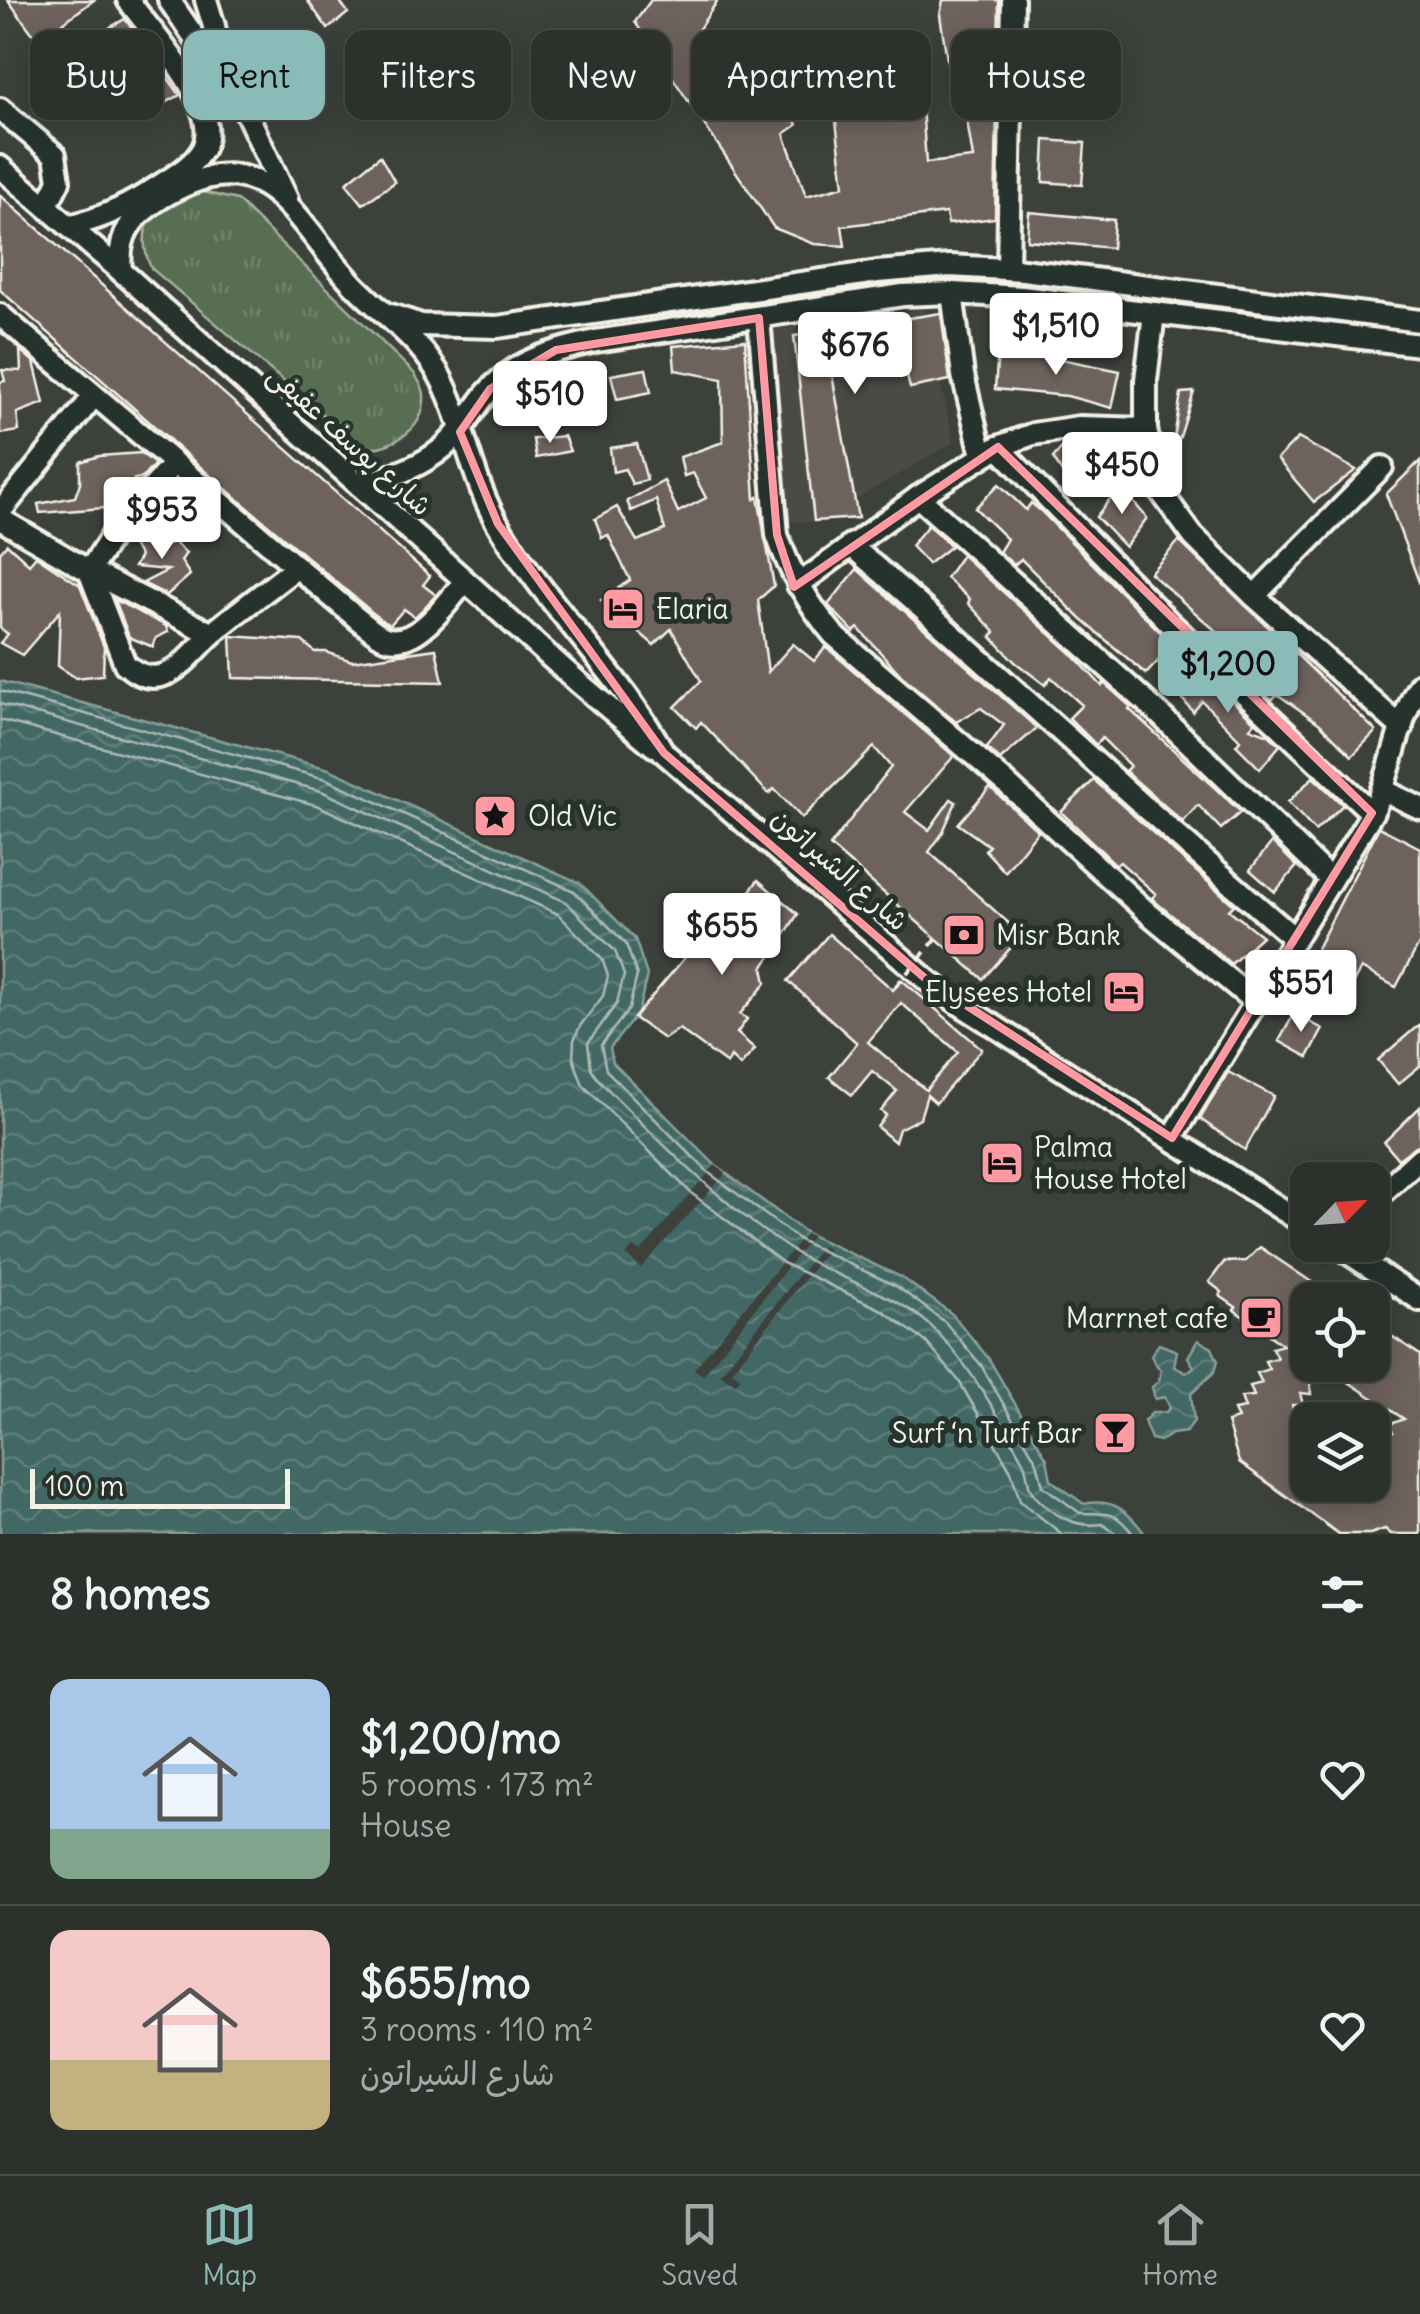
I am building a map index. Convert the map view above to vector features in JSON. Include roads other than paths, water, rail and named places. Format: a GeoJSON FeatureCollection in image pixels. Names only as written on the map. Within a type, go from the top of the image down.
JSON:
{"type":"FeatureCollection","features":[{"type":"Feature","properties":{"kind":"street","name":"شارع الشيراتون"},"geometry":{"type":"LineString","coordinates":[[121,271],[122,236],[131,220],[144,202],[202,150],[207,134],[196,94],[128,0]]}},
{"type":"Feature","properties":{"kind":"street"},"geometry":{"type":"LineString","coordinates":[[169,0],[190,30]]}},
{"type":"Feature","properties":{"kind":"street"},"geometry":{"type":"LineString","coordinates":[[206,0],[215,30]]}},
{"type":"Feature","properties":{"kind":"street"},"geometry":{"type":"LineString","coordinates":[[1008,269],[1012,0]]}},
{"type":"Feature","properties":{"kind":"street"},"geometry":{"type":"LineString","coordinates":[[0,109],[55,155],[59,182],[47,205]]}},
{"type":"Feature","properties":{"kind":"street"},"geometry":{"type":"LineString","coordinates":[[250,120],[288,201]]}},
{"type":"Feature","properties":{"kind":"street","name":"شارع يوسف عفيفى"},"geometry":{"type":"LineString","coordinates":[[0,168],[47,205],[590,693],[664,753]]}},
{"type":"Feature","properties":{"kind":"street","name":"شارع الشيراتون"},"geometry":{"type":"LineString","coordinates":[[144,202],[220,175],[242,177],[267,186],[288,201],[342,272],[422,350],[439,374],[476,479],[498,524],[643,716],[664,753],[927,980],[994,1027],[1290,1214]]}},
{"type":"Feature","properties":{"kind":"street"},"geometry":{"type":"LineString","coordinates":[[70,226],[144,202]]}},
{"type":"Feature","properties":{"kind":"street","name":"شارع الشيراتون"},"geometry":{"type":"LineString","coordinates":[[384,313],[422,325],[497,328],[913,268],[1008,269],[1420,320]]}},
{"type":"Feature","properties":{"kind":"street"},"geometry":{"type":"LineString","coordinates":[[360,486],[424,461],[460,432],[490,389],[520,365],[556,350],[903,295],[952,293],[1420,345]]}},
{"type":"Feature","properties":{"kind":"street"},"geometry":{"type":"LineString","coordinates":[[952,293],[963,374],[990,451],[1372,812]]}},
{"type":"Feature","properties":{"kind":"street"},"geometry":{"type":"LineString","coordinates":[[1154,313],[1146,380],[1146,430],[1156,485],[1193,536],[1402,728]]}},
{"type":"Feature","properties":{"kind":"street"},"geometry":{"type":"LineString","coordinates":[[759,318],[777,536],[798,585],[834,635],[1254,1001]]}},
{"type":"Feature","properties":{"kind":"street"},"geometry":{"type":"LineString","coordinates":[[2,322],[359,620],[387,639],[401,639],[419,630],[465,581]]}},
{"type":"Feature","properties":{"kind":"street"},"geometry":{"type":"LineString","coordinates":[[94,396],[0,516],[89,571],[212,634]]}},
{"type":"Feature","properties":{"kind":"street"},"geometry":{"type":"LineString","coordinates":[[798,585],[918,497],[990,451],[1033,434],[1079,427],[1146,430]]}},
{"type":"Feature","properties":{"kind":"street"},"geometry":{"type":"LineString","coordinates":[[89,571],[118,526],[174,463]]}},
{"type":"Feature","properties":{"kind":"street"},"geometry":{"type":"LineString","coordinates":[[1254,596],[1382,467]]}},
{"type":"Feature","properties":{"kind":"street"},"geometry":{"type":"LineString","coordinates":[[918,497],[1155,710],[1330,878]]}},
{"type":"Feature","properties":{"kind":"street"},"geometry":{"type":"LineString","coordinates":[[850,545],[978,654],[1123,790],[1292,937]]}},
{"type":"Feature","properties":{"kind":"street"},"geometry":{"type":"LineString","coordinates":[[89,571],[125,664],[150,677],[172,672],[186,663],[212,634],[297,567]]}},
{"type":"Feature","properties":{"kind":"street"},"geometry":{"type":"LineString","coordinates":[[1172,1138],[1372,812],[1420,684]]}},
{"type":"Feature","properties":{"kind":"street"},"geometry":{"type":"LineString","coordinates":[[1383,790],[1420,808]]}},
{"type":"Feature","properties":{"kind":"street"},"geometry":{"type":"LineString","coordinates":[[1390,1186],[1420,1158]]}},
{"type":"Feature","properties":{"kind":"street"},"geometry":{"type":"LineString","coordinates":[[1362,1262],[1420,1300]]}},
{"type":"Feature","properties":{"kind":"water"},"geometry":{"type":"Polygon","coordinates":[[[0,681],[329,769],[580,883],[635,939],[647,975],[638,1013],[610,1048],[613,1063],[715,1165],[806,1233],[901,1277],[952,1314],[989,1359],[1047,1459],[1051,1480],[1084,1504],[1104,1503],[1119,1508],[1145,1534],[0,1534],[0,681]]]}},
{"type":"Feature","properties":{"kind":"water"},"geometry":{"type":"Polygon","coordinates":[[[1198,1340],[1212,1348],[1218,1361],[1214,1372],[1191,1394],[1194,1421],[1186,1432],[1160,1441],[1151,1439],[1144,1421],[1152,1413],[1170,1408],[1165,1397],[1155,1399],[1152,1387],[1159,1381],[1161,1371],[1151,1355],[1159,1344],[1177,1351],[1174,1366],[1186,1373],[1194,1367],[1188,1357],[1198,1340]]]}},
{"type":"Feature","properties":{"kind":"place","name":"Elaria"},"geometry":{"type":"Point","coordinates":[623,609]}},
{"type":"Feature","properties":{"kind":"place","name":"Old Vic"},"geometry":{"type":"Point","coordinates":[495,816]}},
{"type":"Feature","properties":{"kind":"place","name":"Misr Bank"},"geometry":{"type":"Point","coordinates":[964,935]}},
{"type":"Feature","properties":{"kind":"place","name":"Elysees Hotel"},"geometry":{"type":"Point","coordinates":[1124,992]}},
{"type":"Feature","properties":{"kind":"place","name":"Palma House Hotel"},"geometry":{"type":"Point","coordinates":[1002,1163]}},
{"type":"Feature","properties":{"kind":"place","name":"Marrnet cafe"},"geometry":{"type":"Point","coordinates":[1261,1318]}},
{"type":"Feature","properties":{"kind":"place","name":"Surf ‘n Turf Bar"},"geometry":{"type":"Point","coordinates":[1115,1433]}}]}
